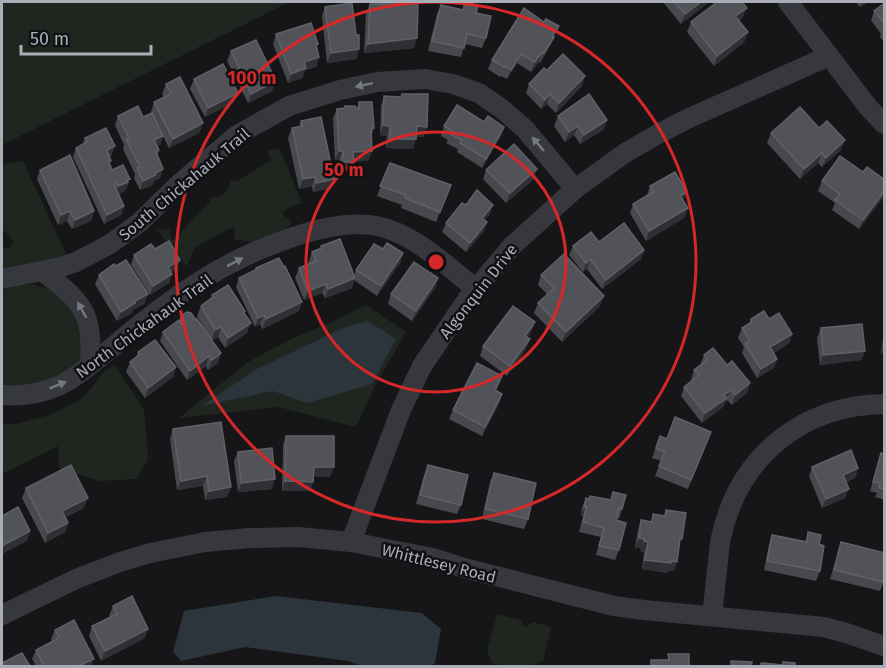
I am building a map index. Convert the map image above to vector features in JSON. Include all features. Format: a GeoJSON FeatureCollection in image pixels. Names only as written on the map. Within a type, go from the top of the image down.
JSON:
{"type":"FeatureCollection","features":[{"type":"Feature","properties":{"kind":"street"},"geometry":{"type":"LineString","coordinates":[[788,2],[868,107],[885,124]]}},
{"type":"Feature","properties":{"kind":"street","name":"Algonquin Drive"},"geometry":{"type":"LineString","coordinates":[[351,542],[392,431],[422,366],[476,289],[512,246],[575,189],[625,153],[719,104],[829,56]]}},
{"type":"Feature","properties":{"kind":"street","name":"South Chickahauk Trail"},"geometry":{"type":"LineString","coordinates":[[2,279],[61,267],[76,262],[110,244],[140,223],[179,184],[237,135],[289,106],[340,90],[377,82],[425,79],[453,84],[479,93],[525,129],[575,189]]}},
{"type":"Feature","properties":{"kind":"street","name":"North Chickahauk Trail"},"geometry":{"type":"LineString","coordinates":[[2,396],[26,395],[70,380],[141,323],[195,284],[267,247],[337,225],[377,226],[392,231],[428,251],[476,289]]}},
{"type":"Feature","properties":{"kind":"street"},"geometry":{"type":"LineString","coordinates":[[42,271],[73,296],[84,311],[90,328],[90,365]]}},
{"type":"Feature","properties":{"kind":"street"},"geometry":{"type":"LineString","coordinates":[[712,616],[721,538],[733,499],[758,459],[795,428],[815,418],[836,410],[866,404],[885,404]]}},
{"type":"Feature","properties":{"kind":"street","name":"Whittlesey Road"},"geometry":{"type":"LineString","coordinates":[[2,615],[76,579],[120,562],[184,545],[250,538],[289,537],[351,542],[433,558],[614,606],[824,627],[885,646]]}},
{"type":"Feature","properties":{"kind":"shaded area"},"geometry":{"type":"Polygon","coordinates":[[[2,2],[289,2],[2,145],[2,2]]]}},
{"type":"Feature","properties":{"kind":"shaded area"},"geometry":{"type":"Polygon","coordinates":[[[280,149],[302,203],[282,213],[292,222],[285,230],[255,242],[234,239],[235,228],[228,229],[194,248],[187,267],[156,229],[170,230],[173,240],[209,203],[212,197],[224,193],[230,181],[237,181],[271,160],[268,152],[270,150],[280,149]]]}},
{"type":"Feature","properties":{"kind":"shaded area"},"geometry":{"type":"Polygon","coordinates":[[[23,161],[68,258],[2,273],[2,247],[10,248],[14,242],[2,230],[2,167],[23,161]]]}},
{"type":"Feature","properties":{"kind":"shaded area"},"geometry":{"type":"Polygon","coordinates":[[[33,284],[51,290],[77,310],[85,350],[79,363],[50,381],[26,387],[2,386],[2,291],[15,286],[33,284]]]}},
{"type":"Feature","properties":{"kind":"shaded area"},"geometry":{"type":"Polygon","coordinates":[[[366,305],[406,332],[376,384],[356,427],[278,407],[179,418],[248,362],[291,339],[366,305]]]}},
{"type":"Feature","properties":{"kind":"shaded area"},"geometry":{"type":"Polygon","coordinates":[[[368,321],[396,339],[372,384],[307,403],[273,391],[201,406],[257,369],[345,327],[368,321]]]}},
{"type":"Feature","properties":{"kind":"shaded area"},"geometry":{"type":"Polygon","coordinates":[[[114,364],[144,409],[148,460],[136,479],[100,481],[59,468],[58,446],[2,474],[2,423],[15,424],[53,414],[83,398],[102,374],[114,364]]]}},
{"type":"Feature","properties":{"kind":"shaded area"},"geometry":{"type":"Polygon","coordinates":[[[276,596],[422,613],[441,629],[435,663],[431,666],[363,666],[348,661],[245,647],[181,661],[173,652],[184,611],[276,596]]]}},
{"type":"Feature","properties":{"kind":"shaded area"},"geometry":{"type":"Polygon","coordinates":[[[497,614],[521,620],[525,628],[533,622],[551,627],[543,661],[518,666],[492,663],[487,650],[497,614]]]}},
{"type":"Feature","properties":{"kind":"building"},"geometry":{"type":"Polygon","coordinates":[[[674,2],[701,2],[685,14],[674,2]]]}},
{"type":"Feature","properties":{"kind":"building"},"geometry":{"type":"Polygon","coordinates":[[[717,2],[742,2],[747,8],[735,16],[748,32],[717,56],[691,22],[717,2]]]}},
{"type":"Feature","properties":{"kind":"building"},"geometry":{"type":"Polygon","coordinates":[[[352,3],[356,35],[359,35],[359,49],[331,53],[325,7],[352,3]]]}},
{"type":"Feature","properties":{"kind":"building"},"geometry":{"type":"Polygon","coordinates":[[[418,3],[417,38],[368,44],[370,4],[418,3]]]}},
{"type":"Feature","properties":{"kind":"building"},"geometry":{"type":"Polygon","coordinates":[[[465,3],[478,6],[476,13],[491,16],[486,38],[467,34],[464,48],[432,41],[441,5],[463,10],[465,3]]]}},
{"type":"Feature","properties":{"kind":"building"},"geometry":{"type":"Polygon","coordinates":[[[885,3],[885,24],[874,11],[885,3]]]}},
{"type":"Feature","properties":{"kind":"building"},"geometry":{"type":"Polygon","coordinates":[[[524,8],[544,22],[546,19],[559,26],[544,53],[542,52],[535,62],[521,54],[511,70],[492,60],[524,8]]]}},
{"type":"Feature","properties":{"kind":"building"},"geometry":{"type":"Polygon","coordinates":[[[311,23],[318,44],[316,45],[319,57],[304,62],[306,68],[291,74],[276,34],[311,23]]]}},
{"type":"Feature","properties":{"kind":"building"},"geometry":{"type":"Polygon","coordinates":[[[256,40],[276,81],[251,94],[231,51],[256,40]]]}},
{"type":"Feature","properties":{"kind":"building"},"geometry":{"type":"Polygon","coordinates":[[[563,54],[585,76],[559,103],[550,94],[545,100],[529,84],[544,68],[547,70],[563,54]]]}},
{"type":"Feature","properties":{"kind":"building"},"geometry":{"type":"Polygon","coordinates":[[[223,64],[238,93],[208,108],[194,79],[223,64]]]}},
{"type":"Feature","properties":{"kind":"building"},"geometry":{"type":"Polygon","coordinates":[[[180,77],[203,123],[173,139],[154,102],[171,94],[166,84],[180,77]]]}},
{"type":"Feature","properties":{"kind":"building"},"geometry":{"type":"Polygon","coordinates":[[[402,94],[428,94],[427,127],[417,126],[416,139],[390,139],[390,126],[383,125],[384,96],[401,97],[402,94]]]}},
{"type":"Feature","properties":{"kind":"building"},"geometry":{"type":"Polygon","coordinates":[[[589,94],[607,120],[584,135],[578,126],[569,132],[558,116],[589,94]]]}},
{"type":"Feature","properties":{"kind":"building"},"geometry":{"type":"Polygon","coordinates":[[[359,102],[372,102],[374,128],[371,128],[372,151],[353,152],[354,162],[342,162],[343,151],[339,151],[337,109],[346,108],[345,106],[359,108],[359,102]]]}},
{"type":"Feature","properties":{"kind":"building"},"geometry":{"type":"Polygon","coordinates":[[[457,105],[484,122],[488,116],[504,127],[486,159],[460,143],[462,140],[450,134],[452,131],[444,126],[457,105]]]}},
{"type":"Feature","properties":{"kind":"building"},"geometry":{"type":"Polygon","coordinates":[[[138,106],[143,117],[152,113],[163,136],[154,140],[159,150],[156,152],[163,169],[143,181],[137,168],[140,167],[126,139],[129,138],[118,116],[138,106]]]}},
{"type":"Feature","properties":{"kind":"building"},"geometry":{"type":"Polygon","coordinates":[[[800,107],[819,128],[827,121],[845,140],[826,158],[822,153],[804,169],[771,133],[800,107]]]}},
{"type":"Feature","properties":{"kind":"building"},"geometry":{"type":"Polygon","coordinates":[[[321,117],[334,179],[316,183],[315,177],[303,179],[292,128],[302,126],[301,121],[321,117]]]}},
{"type":"Feature","properties":{"kind":"building"},"geometry":{"type":"Polygon","coordinates":[[[106,128],[115,146],[107,150],[112,170],[123,165],[130,179],[118,186],[117,183],[114,185],[124,206],[107,215],[76,148],[87,142],[85,138],[106,128]]]}},
{"type":"Feature","properties":{"kind":"building"},"geometry":{"type":"Polygon","coordinates":[[[514,144],[537,169],[510,193],[486,170],[514,144]]]}},
{"type":"Feature","properties":{"kind":"building"},"geometry":{"type":"Polygon","coordinates":[[[70,155],[94,211],[75,220],[70,211],[61,215],[40,170],[70,155]]]}},
{"type":"Feature","properties":{"kind":"building"},"geometry":{"type":"Polygon","coordinates":[[[840,156],[863,172],[867,167],[885,180],[885,190],[863,220],[835,200],[840,194],[822,181],[840,156]]]}},
{"type":"Feature","properties":{"kind":"building"},"geometry":{"type":"Polygon","coordinates":[[[390,163],[451,185],[440,212],[405,198],[406,195],[380,186],[390,163]]]}},
{"type":"Feature","properties":{"kind":"building"},"geometry":{"type":"Polygon","coordinates":[[[675,172],[687,192],[680,196],[688,208],[649,231],[633,204],[653,192],[650,186],[675,172]]]}},
{"type":"Feature","properties":{"kind":"building"},"geometry":{"type":"Polygon","coordinates":[[[477,190],[493,205],[482,218],[487,222],[470,243],[446,223],[462,203],[466,205],[477,190]]]}},
{"type":"Feature","properties":{"kind":"building"},"geometry":{"type":"Polygon","coordinates":[[[624,223],[644,250],[606,280],[590,259],[586,263],[573,246],[591,232],[599,242],[624,223]]]}},
{"type":"Feature","properties":{"kind":"building"},"geometry":{"type":"Polygon","coordinates":[[[340,239],[355,278],[328,289],[326,284],[308,291],[299,268],[316,261],[312,252],[340,239]]]}},
{"type":"Feature","properties":{"kind":"building"},"geometry":{"type":"Polygon","coordinates":[[[169,241],[180,260],[168,267],[172,274],[153,286],[134,255],[151,244],[155,249],[169,241]]]}},
{"type":"Feature","properties":{"kind":"building"},"geometry":{"type":"Polygon","coordinates":[[[387,243],[403,253],[381,286],[356,270],[374,244],[383,249],[387,243]]]}},
{"type":"Feature","properties":{"kind":"building"},"geometry":{"type":"Polygon","coordinates":[[[564,254],[604,296],[566,332],[538,303],[554,288],[541,275],[564,254]]]}},
{"type":"Feature","properties":{"kind":"building"},"geometry":{"type":"Polygon","coordinates":[[[279,258],[302,302],[266,319],[264,315],[258,318],[239,278],[279,258]]]}},
{"type":"Feature","properties":{"kind":"building"},"geometry":{"type":"Polygon","coordinates":[[[126,260],[148,294],[121,312],[99,275],[114,264],[116,266],[126,260]]]}},
{"type":"Feature","properties":{"kind":"building"},"geometry":{"type":"Polygon","coordinates":[[[414,262],[438,278],[416,311],[391,294],[414,262]]]}},
{"type":"Feature","properties":{"kind":"building"},"geometry":{"type":"Polygon","coordinates":[[[228,285],[251,323],[228,338],[221,327],[215,330],[201,306],[213,297],[212,295],[228,285]]]}},
{"type":"Feature","properties":{"kind":"building"},"geometry":{"type":"Polygon","coordinates":[[[513,306],[535,322],[525,336],[530,339],[510,366],[483,346],[513,306]]]}},
{"type":"Feature","properties":{"kind":"building"},"geometry":{"type":"Polygon","coordinates":[[[764,311],[769,319],[779,313],[792,334],[770,347],[777,359],[761,369],[745,344],[750,341],[742,328],[764,311]]]}},
{"type":"Feature","properties":{"kind":"building"},"geometry":{"type":"Polygon","coordinates":[[[187,312],[197,319],[221,353],[212,360],[209,356],[190,371],[163,332],[179,320],[181,323],[181,316],[187,312]]]}},
{"type":"Feature","properties":{"kind":"building"},"geometry":{"type":"Polygon","coordinates":[[[862,324],[865,351],[823,355],[821,328],[862,324]]]}},
{"type":"Feature","properties":{"kind":"building"},"geometry":{"type":"Polygon","coordinates":[[[155,340],[176,367],[148,388],[130,362],[140,354],[138,352],[155,340]]]}},
{"type":"Feature","properties":{"kind":"building"},"geometry":{"type":"Polygon","coordinates":[[[713,348],[727,365],[732,361],[750,383],[735,395],[731,390],[724,395],[727,398],[705,413],[684,387],[699,375],[694,370],[707,360],[704,355],[713,348]]]}},
{"type":"Feature","properties":{"kind":"building"},"geometry":{"type":"Polygon","coordinates":[[[477,363],[502,376],[495,390],[502,394],[485,427],[453,410],[477,363]]]}},
{"type":"Feature","properties":{"kind":"building"},"geometry":{"type":"Polygon","coordinates":[[[675,417],[711,432],[691,480],[659,466],[665,452],[656,448],[660,436],[667,439],[675,417]]]}},
{"type":"Feature","properties":{"kind":"building"},"geometry":{"type":"Polygon","coordinates":[[[221,422],[231,487],[209,491],[207,476],[181,481],[173,429],[221,422]]]}},
{"type":"Feature","properties":{"kind":"building"},"geometry":{"type":"Polygon","coordinates":[[[286,436],[334,436],[334,467],[314,467],[313,482],[285,481],[286,436]]]}},
{"type":"Feature","properties":{"kind":"building"},"geometry":{"type":"Polygon","coordinates":[[[272,448],[275,479],[241,483],[238,452],[272,448]]]}},
{"type":"Feature","properties":{"kind":"building"},"geometry":{"type":"Polygon","coordinates":[[[851,450],[858,468],[843,475],[849,489],[826,499],[812,467],[851,450]]]}},
{"type":"Feature","properties":{"kind":"building"},"geometry":{"type":"Polygon","coordinates":[[[881,453],[885,454],[885,489],[879,488],[880,483],[873,482],[881,453]]]}},
{"type":"Feature","properties":{"kind":"building"},"geometry":{"type":"Polygon","coordinates":[[[71,465],[88,498],[62,511],[68,523],[48,533],[26,488],[71,465]]]}},
{"type":"Feature","properties":{"kind":"building"},"geometry":{"type":"Polygon","coordinates":[[[428,465],[468,475],[461,505],[420,495],[428,465]]]}},
{"type":"Feature","properties":{"kind":"building"},"geometry":{"type":"Polygon","coordinates":[[[494,473],[536,483],[528,519],[485,509],[494,473]]]}},
{"type":"Feature","properties":{"kind":"building"},"geometry":{"type":"Polygon","coordinates":[[[613,492],[626,495],[616,520],[626,523],[619,550],[599,546],[604,528],[583,522],[586,498],[589,499],[590,496],[611,500],[613,492]]]}},
{"type":"Feature","properties":{"kind":"building"},"geometry":{"type":"Polygon","coordinates":[[[18,507],[30,531],[2,546],[2,516],[18,507]]]}},
{"type":"Feature","properties":{"kind":"building"},"geometry":{"type":"Polygon","coordinates":[[[666,510],[686,513],[677,562],[645,560],[648,542],[639,538],[641,520],[652,522],[653,514],[665,516],[666,510]]]}},
{"type":"Feature","properties":{"kind":"building"},"geometry":{"type":"Polygon","coordinates":[[[808,532],[821,535],[819,544],[824,546],[820,571],[767,561],[772,535],[807,542],[808,532]]]}},
{"type":"Feature","properties":{"kind":"building"},"geometry":{"type":"Polygon","coordinates":[[[841,542],[885,553],[884,582],[834,570],[841,542]]]}},
{"type":"Feature","properties":{"kind":"building"},"geometry":{"type":"Polygon","coordinates":[[[132,596],[148,629],[105,651],[92,626],[117,614],[113,606],[132,596]]]}},
{"type":"Feature","properties":{"kind":"building"},"geometry":{"type":"Polygon","coordinates":[[[74,620],[94,659],[78,666],[44,666],[36,650],[59,638],[55,630],[74,620]]]}},
{"type":"Feature","properties":{"kind":"building"},"geometry":{"type":"Polygon","coordinates":[[[22,653],[30,666],[2,666],[2,663],[22,653]]]}},
{"type":"Feature","properties":{"kind":"building"},"geometry":{"type":"Polygon","coordinates":[[[668,654],[689,654],[689,666],[651,666],[651,660],[669,660],[668,654]]]}},
{"type":"Feature","properties":{"kind":"building"},"geometry":{"type":"Polygon","coordinates":[[[731,661],[752,662],[751,666],[731,666],[731,661]]]}},
{"type":"Feature","properties":{"kind":"building"},"geometry":{"type":"Polygon","coordinates":[[[783,662],[795,663],[795,666],[761,666],[761,663],[783,665],[783,662]]]}}]}
